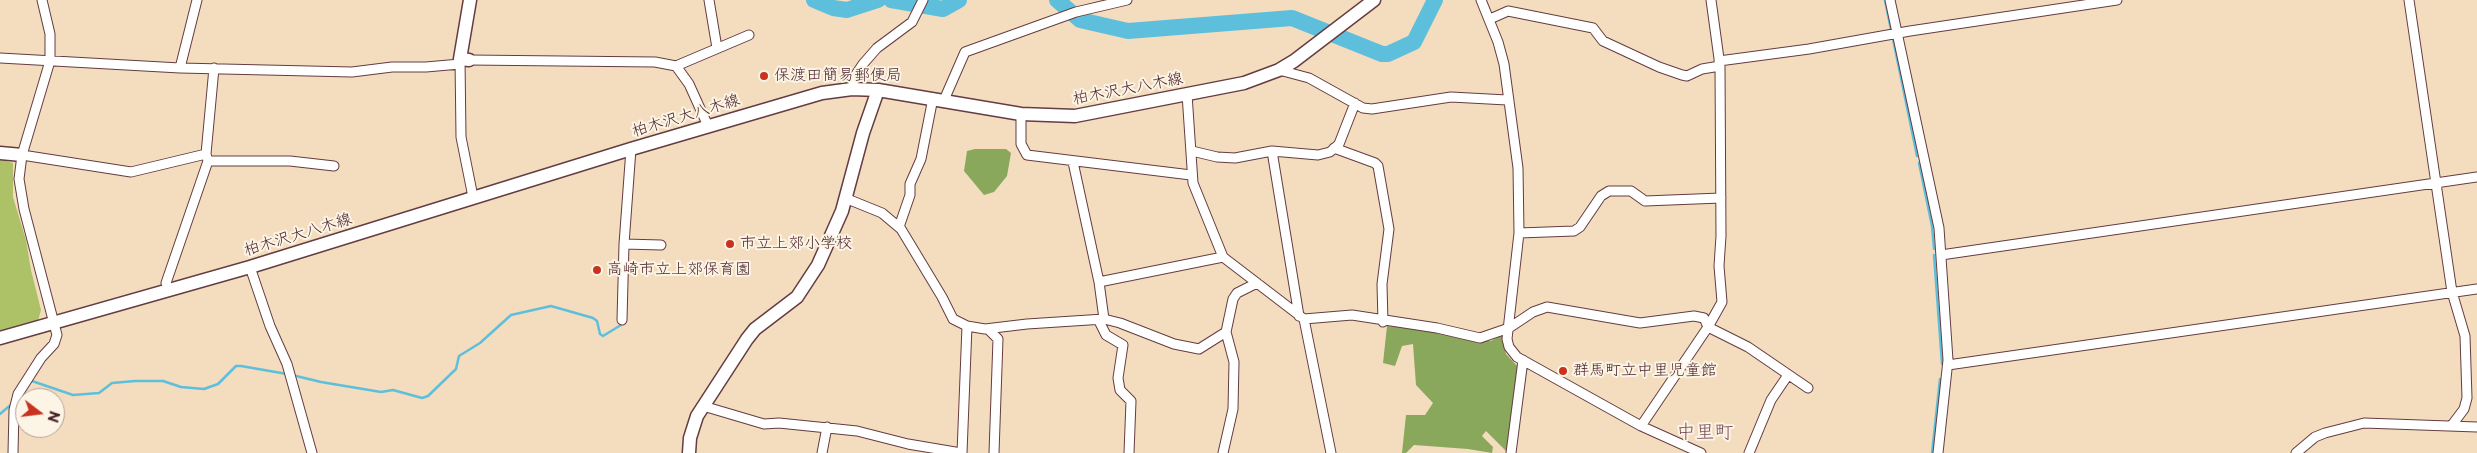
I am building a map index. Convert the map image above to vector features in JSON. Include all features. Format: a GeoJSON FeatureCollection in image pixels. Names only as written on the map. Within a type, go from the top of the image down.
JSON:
{"type":"FeatureCollection","features":[{"type":"Feature","properties":{"kind":"main road"},"geometry":{"type":"LineString","coordinates":[[463,61],[470,0]]}},
{"type":"Feature","properties":{"kind":"main road","name":"柏木沢大八木線"},"geometry":{"type":"LineString","coordinates":[[0,338],[250,267],[473,197],[822,93],[852,89],[878,90],[1021,114],[1060,117],[1088,115],[1244,83],[1279,70],[1374,0]]}},
{"type":"Feature","properties":{"kind":"main road"},"geometry":{"type":"LineString","coordinates":[[689,453],[692,426],[703,406],[751,334],[788,305],[806,286],[837,225],[863,133],[878,90]]}},
{"type":"Feature","properties":{"kind":"main road"},"geometry":{"type":"LineString","coordinates":[[0,153],[22,156]]}},
{"type":"Feature","properties":{"kind":"street"},"geometry":{"type":"LineString","coordinates":[[13,453],[14,407],[18,394],[41,358],[56,341],[57,335],[21,197],[19,179],[22,156],[50,61],[50,34],[42,0]]}},
{"type":"Feature","properties":{"kind":"street"},"geometry":{"type":"LineString","coordinates":[[180,68],[197,0]]}},
{"type":"Feature","properties":{"kind":"street"},"geometry":{"type":"LineString","coordinates":[[709,0],[717,48]]}},
{"type":"Feature","properties":{"kind":"street"},"geometry":{"type":"LineString","coordinates":[[852,89],[855,76],[863,64],[878,48],[912,22],[924,0]]}},
{"type":"Feature","properties":{"kind":"street"},"geometry":{"type":"LineString","coordinates":[[899,227],[910,195],[910,184],[921,159],[938,99],[965,52],[1059,20],[1076,12],[1127,0]]}},
{"type":"Feature","properties":{"kind":"street"},"geometry":{"type":"LineString","coordinates":[[1481,0],[1490,19],[1504,64],[1507,100],[1518,168],[1519,233],[1507,339],[1509,347],[1512,353],[1522,360],[1641,426],[1700,453]]}},
{"type":"Feature","properties":{"kind":"street"},"geometry":{"type":"LineString","coordinates":[[1641,426],[1708,327],[1722,302],[1719,266],[1721,198],[1719,63],[1710,0]]}},
{"type":"Feature","properties":{"kind":"street"},"geometry":{"type":"LineString","coordinates":[[1890,0],[1939,228],[1948,365],[1938,453]]}},
{"type":"Feature","properties":{"kind":"street"},"geometry":{"type":"LineString","coordinates":[[1490,19],[1508,11],[1593,28],[1603,41],[1659,67],[1687,76],[1719,63],[1897,33],[2117,0]]}},
{"type":"Feature","properties":{"kind":"street"},"geometry":{"type":"LineString","coordinates":[[2409,0],[2452,292],[2465,336],[2466,398],[2464,409],[2452,425]]}},
{"type":"Feature","properties":{"kind":"street"},"geometry":{"type":"LineString","coordinates":[[0,58],[180,68],[352,72],[392,66],[426,67],[463,61],[655,62],[676,66],[749,35]]}},
{"type":"Feature","properties":{"kind":"street"},"geometry":{"type":"LineString","coordinates":[[463,61],[461,137],[473,197]]}},
{"type":"Feature","properties":{"kind":"street"},"geometry":{"type":"LineString","coordinates":[[676,66],[688,84],[708,126]]}},
{"type":"Feature","properties":{"kind":"street"},"geometry":{"type":"LineString","coordinates":[[169,289],[166,283],[207,157],[214,68]]}},
{"type":"Feature","properties":{"kind":"street"},"geometry":{"type":"LineString","coordinates":[[1279,70],[1310,78],[1363,108],[1372,109],[1451,97],[1507,100]]}},
{"type":"Feature","properties":{"kind":"street"},"geometry":{"type":"LineString","coordinates":[[1188,94],[1192,151],[1191,175],[1223,257],[1301,318],[1319,320],[1345,315],[1383,322],[1437,328],[1480,338],[1509,328],[1533,312],[1548,307],[1640,323],[1694,316],[1704,318],[1708,327],[1748,347],[1808,388]]}},
{"type":"Feature","properties":{"kind":"street"},"geometry":{"type":"LineString","coordinates":[[1192,151],[1217,157],[1235,158],[1272,151],[1318,155],[1339,144],[1355,103]]}},
{"type":"Feature","properties":{"kind":"street"},"geometry":{"type":"LineString","coordinates":[[1021,114],[1021,144],[1027,155],[1191,175]]}},
{"type":"Feature","properties":{"kind":"street"},"geometry":{"type":"LineString","coordinates":[[1334,148],[1378,166],[1389,228],[1382,284],[1383,322]]}},
{"type":"Feature","properties":{"kind":"street"},"geometry":{"type":"LineString","coordinates":[[622,320],[624,244],[632,149]]}},
{"type":"Feature","properties":{"kind":"street"},"geometry":{"type":"LineString","coordinates":[[1272,151],[1301,318],[1331,453]]}},
{"type":"Feature","properties":{"kind":"street"},"geometry":{"type":"LineString","coordinates":[[22,156],[131,172],[207,157],[290,161],[334,166]]}},
{"type":"Feature","properties":{"kind":"street"},"geometry":{"type":"LineString","coordinates":[[1073,162],[1099,282],[1101,320],[1106,335],[1123,345],[1118,378],[1120,390],[1131,400],[1130,453]]}},
{"type":"Feature","properties":{"kind":"street"},"geometry":{"type":"LineString","coordinates":[[1941,255],[2477,176]]}},
{"type":"Feature","properties":{"kind":"street"},"geometry":{"type":"LineString","coordinates":[[1519,233],[1574,231],[1580,227],[1601,196],[1609,191],[1631,192],[1645,201],[1721,198]]}},
{"type":"Feature","properties":{"kind":"street"},"geometry":{"type":"LineString","coordinates":[[846,198],[882,214],[899,227],[942,297],[953,319],[967,326],[988,329],[1027,324],[1101,320],[1120,323],[1174,344],[1199,349],[1226,332]]}},
{"type":"Feature","properties":{"kind":"street"},"geometry":{"type":"LineString","coordinates":[[624,244],[661,245]]}},
{"type":"Feature","properties":{"kind":"street"},"geometry":{"type":"LineString","coordinates":[[1099,282],[1223,257]]}},
{"type":"Feature","properties":{"kind":"street"},"geometry":{"type":"LineString","coordinates":[[250,267],[270,326],[287,364],[312,453]]}},
{"type":"Feature","properties":{"kind":"street"},"geometry":{"type":"LineString","coordinates":[[1223,453],[1233,409],[1234,362],[1226,332],[1233,299],[1237,292],[1257,283]]}},
{"type":"Feature","properties":{"kind":"street"},"geometry":{"type":"LineString","coordinates":[[1948,365],[2477,289]]}},
{"type":"Feature","properties":{"kind":"street"},"geometry":{"type":"LineString","coordinates":[[703,406],[764,424],[779,423],[858,431],[908,444],[961,453],[967,326]]}},
{"type":"Feature","properties":{"kind":"street"},"geometry":{"type":"LineString","coordinates":[[988,329],[998,339],[994,453]]}},
{"type":"Feature","properties":{"kind":"street"},"geometry":{"type":"LineString","coordinates":[[1511,453],[1522,360]]}},
{"type":"Feature","properties":{"kind":"street"},"geometry":{"type":"LineString","coordinates":[[1749,453],[1772,400],[1788,375]]}},
{"type":"Feature","properties":{"kind":"street"},"geometry":{"type":"LineString","coordinates":[[2466,398],[2477,396]]}},
{"type":"Feature","properties":{"kind":"street"},"geometry":{"type":"LineString","coordinates":[[2296,453],[2312,440],[2325,433],[2364,423],[2477,426]]}},
{"type":"Feature","properties":{"kind":"street"},"geometry":{"type":"LineString","coordinates":[[822,453],[827,427]]}},
{"type":"Feature","properties":{"kind":"green space"},"geometry":{"type":"Polygon","coordinates":[[[975,149],[1006,149],[1011,153],[1007,176],[994,192],[984,195],[964,171],[967,151],[975,149]]]}},
{"type":"Feature","properties":{"kind":"green space"},"geometry":{"type":"Polygon","coordinates":[[[0,159],[13,163],[13,197],[26,240],[41,310],[38,321],[0,332],[0,159]]]}},
{"type":"Feature","properties":{"kind":"green space"},"geometry":{"type":"Polygon","coordinates":[[[1387,326],[1437,331],[1453,337],[1491,341],[1502,335],[1506,354],[1519,368],[1506,451],[1486,431],[1482,436],[1493,447],[1492,453],[1468,449],[1414,445],[1406,453],[1402,453],[1406,415],[1425,415],[1433,403],[1416,385],[1413,344],[1402,346],[1395,366],[1383,363],[1387,326]]]}},
{"type":"Feature","properties":{"kind":"waterway"},"geometry":{"type":"LineString","coordinates":[[814,0],[833,8],[847,10],[878,0]]}},
{"type":"Feature","properties":{"kind":"waterway"},"geometry":{"type":"LineString","coordinates":[[891,0],[943,9],[959,0]]}},
{"type":"Feature","properties":{"kind":"waterway"},"geometry":{"type":"LineString","coordinates":[[1057,0],[1080,20],[1128,31],[1292,18],[1382,54],[1388,54],[1414,42],[1435,0]]}},
{"type":"Feature","properties":{"kind":"waterway"},"geometry":{"type":"LineString","coordinates":[[1885,0],[1891,30]]}},
{"type":"Feature","properties":{"kind":"waterway"},"geometry":{"type":"LineString","coordinates":[[1893,39],[1917,156]]}},
{"type":"Feature","properties":{"kind":"waterway"},"geometry":{"type":"LineString","coordinates":[[1919,163],[1932,226],[1934,249]]}},
{"type":"Feature","properties":{"kind":"waterway"},"geometry":{"type":"LineString","coordinates":[[1934,255],[1942,364]]}},
{"type":"Feature","properties":{"kind":"waterway"},"geometry":{"type":"LineString","coordinates":[[292,375],[381,392],[393,390],[422,398],[428,396],[456,369],[459,356],[480,343],[511,315],[551,306],[593,318],[597,321],[600,334],[603,336],[621,325]]}},
{"type":"Feature","properties":{"kind":"waterway"},"geometry":{"type":"LineString","coordinates":[[29,380],[73,395],[99,393],[112,383],[135,381],[163,381],[181,387],[204,389],[218,384],[236,366],[287,374]]}},
{"type":"Feature","properties":{"kind":"waterway"},"geometry":{"type":"LineString","coordinates":[[1932,453],[1940,379]]}},
{"type":"Feature","properties":{"kind":"waterway"},"geometry":{"type":"LineString","coordinates":[[0,414],[13,403]]}},
{"type":"Feature","properties":{"kind":"place","name":"保渡田簡易郵便局"},"geometry":{"type":"Point","coordinates":[764,76]}},
{"type":"Feature","properties":{"kind":"place","name":"市立上郊小学校"},"geometry":{"type":"Point","coordinates":[730,244]}},
{"type":"Feature","properties":{"kind":"place","name":"高崎市立上郊保育園"},"geometry":{"type":"Point","coordinates":[597,270]}},
{"type":"Feature","properties":{"kind":"place","name":"群馬町立中里児童館"},"geometry":{"type":"Point","coordinates":[1563,371]}},
{"type":"Feature","properties":{"kind":"district","name":"中里町"},"geometry":{"type":"Point","coordinates":[1705,433]}}]}
